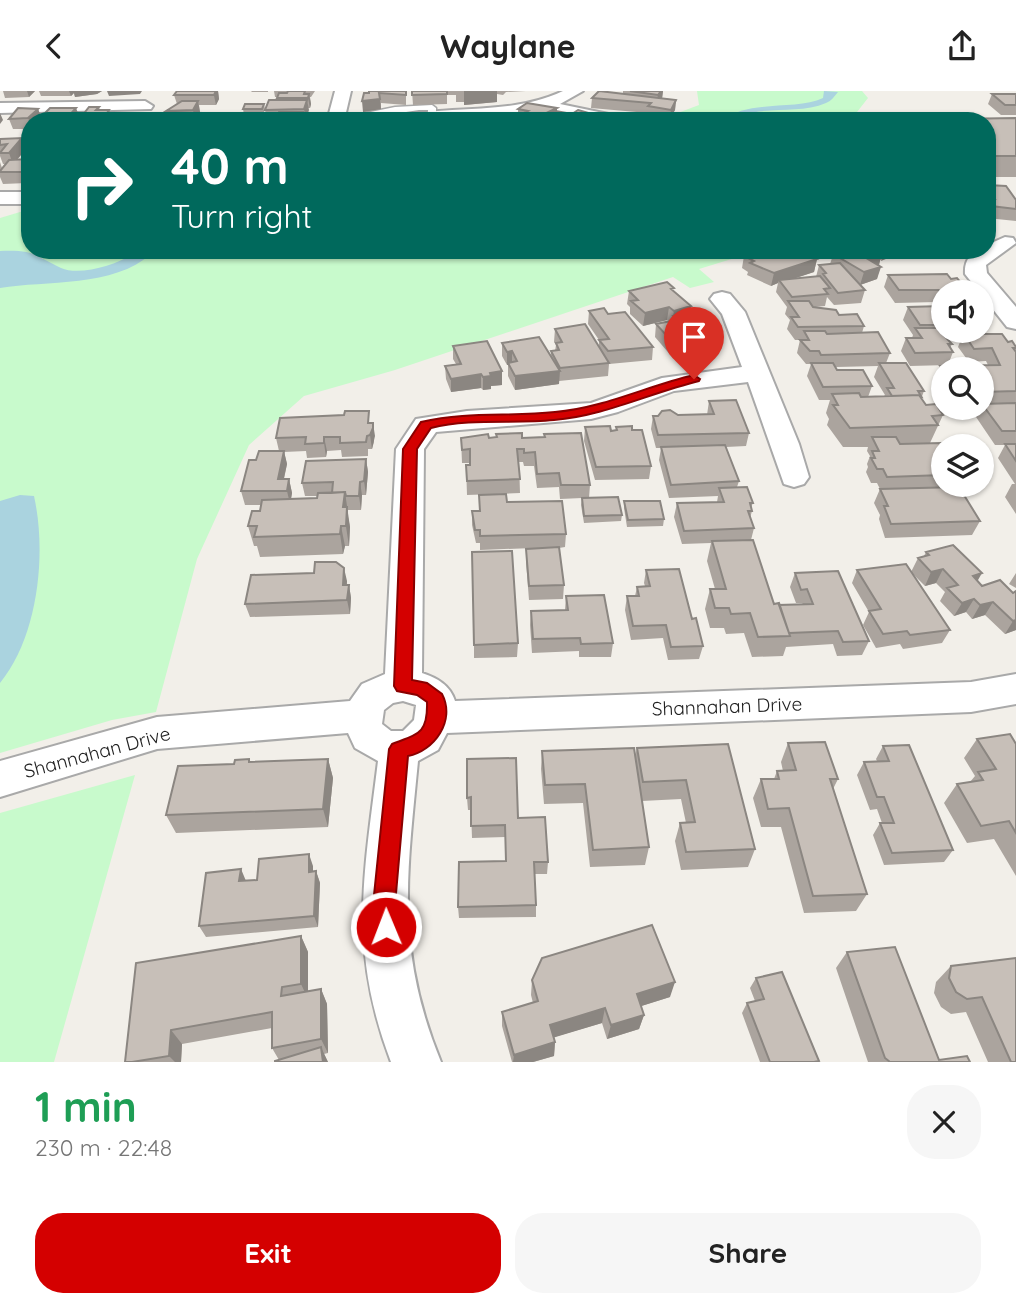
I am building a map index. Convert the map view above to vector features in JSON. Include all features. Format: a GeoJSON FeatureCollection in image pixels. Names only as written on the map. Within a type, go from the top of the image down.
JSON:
{"type":"FeatureCollection","features":[{"type":"Feature","properties":{"kind":"street"},"geometry":{"type":"LineString","coordinates":[[141,112],[155,91]]}},
{"type":"Feature","properties":{"kind":"street"},"geometry":{"type":"LineString","coordinates":[[337,112],[343,91]]}},
{"type":"Feature","properties":{"kind":"street"},"geometry":{"type":"LineString","coordinates":[[500,112],[563,98],[575,91]]}},
{"type":"Feature","properties":{"kind":"street"},"geometry":{"type":"LineString","coordinates":[[540,104],[576,112]]}},
{"type":"Feature","properties":{"kind":"street"},"geometry":{"type":"LineString","coordinates":[[0,108],[145,106]]}},
{"type":"Feature","properties":{"kind":"street"},"geometry":{"type":"LineString","coordinates":[[0,198],[21,198]]}},
{"type":"Feature","properties":{"kind":"street"},"geometry":{"type":"LineString","coordinates":[[996,249],[1005,243]]}},
{"type":"Feature","properties":{"kind":"street"},"geometry":{"type":"LineString","coordinates":[[981,259],[975,263],[976,274],[1016,323]]}},
{"type":"Feature","properties":{"kind":"street"},"geometry":{"type":"LineString","coordinates":[[722,299],[733,312],[785,444],[794,477]]}},
{"type":"Feature","properties":{"kind":"street"},"geometry":{"type":"LineString","coordinates":[[403,686],[410,449],[426,425],[453,419],[554,416],[596,410],[659,387],[694,379],[757,374]]}},
{"type":"Feature","properties":{"kind":"street"},"geometry":{"type":"LineString","coordinates":[[384,688],[421,688],[436,699],[437,718],[430,734],[416,746],[399,749],[378,745],[366,735],[362,716],[369,699],[384,688]]}},
{"type":"Feature","properties":{"kind":"street","name":"Shannahan Drive"},"geometry":{"type":"LineString","coordinates":[[437,718],[971,697],[1016,689]]}},
{"type":"Feature","properties":{"kind":"street","name":"Shannahan Drive"},"geometry":{"type":"LineString","coordinates":[[0,779],[157,733],[362,716]]}},
{"type":"Feature","properties":{"kind":"street"},"geometry":{"type":"LineString","coordinates":[[399,749],[384,905],[390,971],[407,1040],[416,1062]]}},
{"type":"Feature","properties":{"kind":"lane"},"geometry":{"type":"LineString","coordinates":[[385,112],[403,108],[432,108],[432,112]]}},
{"type":"Feature","properties":{"kind":"green space"},"geometry":{"type":"Polygon","coordinates":[[[697,91],[862,91],[868,98],[857,112],[680,112],[699,105],[697,91]]]}},
{"type":"Feature","properties":{"kind":"green space"},"geometry":{"type":"Polygon","coordinates":[[[21,212],[21,259],[732,259],[699,269],[714,282],[690,288],[673,277],[395,370],[304,396],[249,445],[197,559],[156,712],[112,720],[0,753],[0,218],[21,212]]]}},
{"type":"Feature","properties":{"kind":"green space"},"geometry":{"type":"Polygon","coordinates":[[[135,775],[54,1062],[0,1062],[0,813],[135,775]]]}},
{"type":"Feature","properties":{"kind":"water"},"geometry":{"type":"Polygon","coordinates":[[[824,91],[838,92],[829,101],[816,106],[738,112],[757,107],[812,102],[823,98],[824,91]]]}},
{"type":"Feature","properties":{"kind":"water"},"geometry":{"type":"Polygon","coordinates":[[[0,251],[21,251],[21,259],[44,259],[69,270],[90,270],[124,259],[144,259],[122,271],[103,277],[0,288],[0,251]]]}},
{"type":"Feature","properties":{"kind":"water"},"geometry":{"type":"Polygon","coordinates":[[[20,495],[34,496],[40,543],[39,569],[31,619],[23,643],[0,683],[0,501],[20,495]]]}},
{"type":"Feature","properties":{"kind":"building"},"geometry":{"type":"Polygon","coordinates":[[[177,91],[216,91],[214,95],[174,95],[177,91]]]}},
{"type":"Feature","properties":{"kind":"building"},"geometry":{"type":"Polygon","coordinates":[[[305,91],[304,94],[309,94],[308,98],[277,98],[279,93],[305,91]]]}},
{"type":"Feature","properties":{"kind":"building"},"geometry":{"type":"Polygon","coordinates":[[[406,91],[406,95],[379,93],[380,99],[362,101],[364,93],[406,91]]]}},
{"type":"Feature","properties":{"kind":"building"},"geometry":{"type":"Polygon","coordinates":[[[412,91],[447,91],[447,94],[412,95],[412,91]]]}},
{"type":"Feature","properties":{"kind":"building"},"geometry":{"type":"Polygon","coordinates":[[[599,91],[676,100],[671,110],[648,106],[651,103],[592,98],[599,91]]]}},
{"type":"Feature","properties":{"kind":"building"},"geometry":{"type":"Polygon","coordinates":[[[630,91],[661,91],[658,95],[630,91]]]}},
{"type":"Feature","properties":{"kind":"building"},"geometry":{"type":"Polygon","coordinates":[[[992,94],[1016,94],[1016,105],[1005,105],[992,94]]]}},
{"type":"Feature","properties":{"kind":"building"},"geometry":{"type":"Polygon","coordinates":[[[269,100],[307,100],[304,109],[265,110],[269,100]]]}},
{"type":"Feature","properties":{"kind":"building"},"geometry":{"type":"Polygon","coordinates":[[[182,101],[198,101],[193,110],[166,111],[182,101]]]}},
{"type":"Feature","properties":{"kind":"building"},"geometry":{"type":"Polygon","coordinates":[[[527,103],[557,108],[549,112],[526,112],[528,111],[518,109],[527,103]]]}},
{"type":"Feature","properties":{"kind":"building"},"geometry":{"type":"Polygon","coordinates":[[[245,104],[264,104],[262,109],[243,109],[245,104]]]}},
{"type":"Feature","properties":{"kind":"building"},"geometry":{"type":"Polygon","coordinates":[[[89,107],[109,110],[108,112],[85,112],[89,107]]]}},
{"type":"Feature","properties":{"kind":"building"},"geometry":{"type":"Polygon","coordinates":[[[18,108],[38,109],[35,112],[21,112],[21,118],[9,119],[18,108]]]}},
{"type":"Feature","properties":{"kind":"building"},"geometry":{"type":"Polygon","coordinates":[[[50,108],[76,108],[72,112],[46,112],[50,108]]]}},
{"type":"Feature","properties":{"kind":"building"},"geometry":{"type":"Polygon","coordinates":[[[996,118],[1016,118],[1016,156],[996,156],[996,118]]]}},
{"type":"Feature","properties":{"kind":"building"},"geometry":{"type":"Polygon","coordinates":[[[21,138],[9,153],[0,153],[7,144],[0,145],[0,139],[21,138]]]}},
{"type":"Feature","properties":{"kind":"building"},"geometry":{"type":"Polygon","coordinates":[[[21,159],[21,172],[0,172],[9,160],[21,159]]]}},
{"type":"Feature","properties":{"kind":"building"},"geometry":{"type":"Polygon","coordinates":[[[996,185],[1006,186],[1016,200],[1016,209],[996,207],[996,185]]]}},
{"type":"Feature","properties":{"kind":"building"},"geometry":{"type":"Polygon","coordinates":[[[750,259],[817,259],[774,273],[750,263],[754,261],[750,259]]]}},
{"type":"Feature","properties":{"kind":"building"},"geometry":{"type":"Polygon","coordinates":[[[842,259],[868,259],[881,267],[864,272],[842,259]]]}},
{"type":"Feature","properties":{"kind":"building"},"geometry":{"type":"Polygon","coordinates":[[[840,263],[865,290],[838,293],[819,265],[840,263]]]}},
{"type":"Feature","properties":{"kind":"building"},"geometry":{"type":"Polygon","coordinates":[[[947,274],[951,279],[959,280],[931,280],[931,290],[899,290],[888,275],[947,274]]]}},
{"type":"Feature","properties":{"kind":"building"},"geometry":{"type":"Polygon","coordinates":[[[820,276],[830,288],[824,289],[828,294],[792,297],[779,280],[820,276]]]}},
{"type":"Feature","properties":{"kind":"building"},"geometry":{"type":"Polygon","coordinates":[[[667,282],[674,288],[671,289],[691,306],[674,311],[669,307],[645,313],[631,301],[638,300],[629,291],[667,282]]]}},
{"type":"Feature","properties":{"kind":"building"},"geometry":{"type":"Polygon","coordinates":[[[788,301],[809,301],[813,307],[836,310],[839,315],[857,314],[864,326],[798,327],[791,317],[799,317],[788,301]]]}},
{"type":"Feature","properties":{"kind":"building"},"geometry":{"type":"Polygon","coordinates":[[[931,306],[931,325],[920,325],[908,307],[931,306]]]}},
{"type":"Feature","properties":{"kind":"building"},"geometry":{"type":"Polygon","coordinates":[[[604,308],[608,314],[625,312],[653,347],[608,351],[599,340],[609,339],[589,311],[604,308]]]}},
{"type":"Feature","properties":{"kind":"building"},"geometry":{"type":"Polygon","coordinates":[[[691,312],[705,327],[713,330],[710,331],[715,336],[675,345],[656,324],[676,320],[673,316],[691,312]]]}},
{"type":"Feature","properties":{"kind":"building"},"geometry":{"type":"Polygon","coordinates":[[[585,324],[609,363],[560,368],[551,351],[559,350],[556,343],[562,342],[555,329],[585,324]]]}},
{"type":"Feature","properties":{"kind":"building"},"geometry":{"type":"Polygon","coordinates":[[[915,328],[931,328],[931,343],[951,343],[948,344],[953,352],[915,353],[906,338],[922,338],[915,328]]]}},
{"type":"Feature","properties":{"kind":"building"},"geometry":{"type":"Polygon","coordinates":[[[804,331],[825,331],[827,334],[878,332],[890,353],[821,355],[819,351],[810,351],[800,340],[809,340],[804,331]]]}},
{"type":"Feature","properties":{"kind":"building"},"geometry":{"type":"Polygon","coordinates":[[[994,334],[1002,334],[1008,342],[1012,341],[1016,347],[1013,348],[1016,352],[1016,391],[994,392],[994,365],[1000,365],[992,348],[974,349],[970,343],[994,343],[994,334]]]}},
{"type":"Feature","properties":{"kind":"building"},"geometry":{"type":"Polygon","coordinates":[[[539,337],[560,371],[515,376],[508,363],[517,361],[512,351],[507,352],[502,343],[539,337]]]}},
{"type":"Feature","properties":{"kind":"building"},"geometry":{"type":"Polygon","coordinates":[[[487,341],[502,371],[490,373],[491,376],[483,377],[481,374],[451,379],[445,366],[461,364],[453,346],[487,341]]]}},
{"type":"Feature","properties":{"kind":"building"},"geometry":{"type":"Polygon","coordinates":[[[811,363],[833,363],[837,370],[863,370],[872,386],[823,387],[811,363]]]}},
{"type":"Feature","properties":{"kind":"building"},"geometry":{"type":"Polygon","coordinates":[[[879,363],[906,363],[924,391],[918,391],[921,396],[892,396],[887,388],[894,388],[879,363]]]}},
{"type":"Feature","properties":{"kind":"building"},"geometry":{"type":"Polygon","coordinates":[[[859,393],[861,397],[919,395],[926,405],[931,404],[931,420],[935,420],[938,425],[850,428],[833,405],[838,405],[832,394],[859,393]]]}},
{"type":"Feature","properties":{"kind":"building"},"geometry":{"type":"Polygon","coordinates":[[[736,400],[749,433],[658,435],[653,416],[658,416],[662,411],[670,410],[678,415],[714,414],[709,401],[736,400]]]}},
{"type":"Feature","properties":{"kind":"building"},"geometry":{"type":"Polygon","coordinates":[[[1016,403],[1016,431],[1002,431],[994,420],[994,404],[1016,403]]]}},
{"type":"Feature","properties":{"kind":"building"},"geometry":{"type":"Polygon","coordinates":[[[345,411],[369,411],[368,423],[373,423],[373,428],[366,442],[340,443],[340,437],[324,437],[324,443],[305,444],[306,437],[276,438],[280,418],[344,415],[345,411]]]}},
{"type":"Feature","properties":{"kind":"building"},"geometry":{"type":"Polygon","coordinates":[[[610,426],[611,431],[617,430],[616,427],[632,426],[632,430],[642,430],[651,466],[596,467],[585,427],[610,426]]]}},
{"type":"Feature","properties":{"kind":"building"},"geometry":{"type":"Polygon","coordinates":[[[522,433],[522,438],[545,437],[544,434],[581,433],[590,485],[561,485],[559,473],[537,474],[535,452],[524,453],[524,449],[517,449],[520,479],[467,481],[466,465],[470,465],[470,449],[462,450],[461,438],[488,434],[489,438],[497,437],[496,434],[522,433]]]}},
{"type":"Feature","properties":{"kind":"building"},"geometry":{"type":"Polygon","coordinates":[[[872,437],[896,437],[900,444],[931,443],[931,475],[887,477],[883,469],[877,469],[871,458],[875,458],[872,451],[879,451],[872,437]]]}},
{"type":"Feature","properties":{"kind":"building"},"geometry":{"type":"Polygon","coordinates":[[[1005,444],[1016,444],[1016,461],[1005,444]]]}},
{"type":"Feature","properties":{"kind":"building"},"geometry":{"type":"Polygon","coordinates":[[[725,445],[739,481],[671,485],[661,447],[725,445]]]}},
{"type":"Feature","properties":{"kind":"building"},"geometry":{"type":"Polygon","coordinates":[[[259,451],[284,451],[278,479],[289,479],[287,491],[241,491],[249,460],[256,460],[259,451]]]}},
{"type":"Feature","properties":{"kind":"building"},"geometry":{"type":"Polygon","coordinates":[[[366,459],[364,481],[360,482],[359,496],[346,496],[345,492],[332,493],[333,482],[302,483],[306,461],[366,459]]]}},
{"type":"Feature","properties":{"kind":"building"},"geometry":{"type":"Polygon","coordinates":[[[747,487],[753,503],[750,503],[752,511],[748,511],[754,528],[684,531],[677,503],[724,502],[719,488],[747,487]]]}},
{"type":"Feature","properties":{"kind":"building"},"geometry":{"type":"Polygon","coordinates":[[[931,488],[931,497],[965,497],[980,521],[891,524],[884,506],[888,506],[880,489],[931,488]]]}},
{"type":"Feature","properties":{"kind":"building"},"geometry":{"type":"Polygon","coordinates":[[[345,492],[343,507],[347,507],[346,526],[341,526],[340,534],[254,537],[257,526],[248,526],[252,511],[260,511],[262,500],[317,498],[318,493],[345,492]]]}},
{"type":"Feature","properties":{"kind":"building"},"geometry":{"type":"Polygon","coordinates":[[[506,494],[507,502],[562,501],[566,534],[480,536],[480,530],[475,530],[472,511],[480,511],[479,495],[506,494]]]}},
{"type":"Feature","properties":{"kind":"building"},"geometry":{"type":"Polygon","coordinates":[[[618,497],[622,515],[584,516],[582,498],[618,497]]]}},
{"type":"Feature","properties":{"kind":"building"},"geometry":{"type":"Polygon","coordinates":[[[624,501],[660,501],[664,519],[628,520],[624,501]]]}},
{"type":"Feature","properties":{"kind":"building"},"geometry":{"type":"Polygon","coordinates":[[[753,540],[774,604],[779,603],[790,636],[758,637],[750,613],[731,614],[729,608],[715,608],[710,589],[726,589],[712,541],[753,540]]]}},
{"type":"Feature","properties":{"kind":"building"},"geometry":{"type":"Polygon","coordinates":[[[953,545],[982,573],[973,576],[982,586],[1000,580],[1013,593],[1016,591],[1016,620],[1013,621],[993,602],[980,605],[974,599],[962,603],[947,588],[958,585],[943,569],[931,572],[918,558],[929,555],[926,552],[953,545]]]}},
{"type":"Feature","properties":{"kind":"building"},"geometry":{"type":"Polygon","coordinates":[[[559,547],[564,585],[529,586],[526,549],[559,547]]]}},
{"type":"Feature","properties":{"kind":"building"},"geometry":{"type":"Polygon","coordinates":[[[512,551],[518,643],[474,645],[472,552],[512,551]]]}},
{"type":"Feature","properties":{"kind":"building"},"geometry":{"type":"Polygon","coordinates":[[[315,562],[336,562],[344,568],[343,585],[349,585],[347,600],[245,604],[251,575],[314,573],[315,562]]]}},
{"type":"Feature","properties":{"kind":"building"},"geometry":{"type":"Polygon","coordinates":[[[906,564],[950,630],[910,635],[907,631],[883,634],[869,611],[881,609],[857,570],[906,564]]]}},
{"type":"Feature","properties":{"kind":"building"},"geometry":{"type":"Polygon","coordinates":[[[679,569],[692,619],[696,618],[703,646],[671,647],[666,625],[633,626],[627,596],[639,596],[637,587],[650,586],[646,570],[679,569]]]}},
{"type":"Feature","properties":{"kind":"building"},"geometry":{"type":"Polygon","coordinates":[[[838,571],[869,641],[843,642],[838,631],[789,633],[779,605],[813,604],[807,589],[801,590],[795,573],[838,571]]]}},
{"type":"Feature","properties":{"kind":"building"},"geometry":{"type":"Polygon","coordinates":[[[604,595],[613,643],[581,644],[580,638],[533,639],[531,611],[568,610],[566,596],[604,595]]]}},
{"type":"Feature","properties":{"kind":"building"},"geometry":{"type":"Polygon","coordinates":[[[1010,734],[1016,744],[1016,833],[1009,821],[981,826],[957,784],[983,780],[978,772],[996,769],[977,739],[1010,734]]]}},
{"type":"Feature","properties":{"kind":"building"},"geometry":{"type":"Polygon","coordinates":[[[825,742],[838,779],[830,779],[867,894],[813,896],[789,808],[768,809],[761,779],[779,779],[777,771],[796,770],[788,743],[825,742]]]}},
{"type":"Feature","properties":{"kind":"building"},"geometry":{"type":"Polygon","coordinates":[[[728,744],[755,849],[686,852],[680,823],[695,822],[686,780],[643,782],[637,748],[728,744]]]}},
{"type":"Feature","properties":{"kind":"building"},"geometry":{"type":"Polygon","coordinates":[[[909,745],[953,850],[892,853],[880,823],[894,823],[884,797],[877,797],[864,762],[889,761],[883,746],[909,745]]]}},
{"type":"Feature","properties":{"kind":"building"},"geometry":{"type":"Polygon","coordinates":[[[634,748],[649,847],[593,850],[585,784],[545,785],[542,751],[634,748]]]}},
{"type":"Feature","properties":{"kind":"building"},"geometry":{"type":"Polygon","coordinates":[[[516,758],[518,818],[545,817],[548,862],[534,862],[536,905],[458,907],[459,862],[506,861],[505,825],[471,826],[471,797],[467,798],[467,759],[516,758]]]}},
{"type":"Feature","properties":{"kind":"building"},"geometry":{"type":"Polygon","coordinates":[[[249,759],[249,762],[328,759],[323,809],[166,815],[178,766],[234,764],[235,760],[249,759]]]}},
{"type":"Feature","properties":{"kind":"building"},"geometry":{"type":"Polygon","coordinates":[[[309,854],[309,872],[316,871],[314,916],[199,926],[206,873],[241,869],[239,881],[257,880],[259,859],[309,854]]]}},
{"type":"Feature","properties":{"kind":"building"},"geometry":{"type":"Polygon","coordinates":[[[652,925],[675,982],[637,994],[644,1015],[611,1025],[605,1008],[550,1025],[555,1042],[514,1055],[502,1012],[538,1001],[532,980],[542,958],[652,925]]]}},
{"type":"Feature","properties":{"kind":"building"},"geometry":{"type":"Polygon","coordinates":[[[301,936],[301,984],[282,987],[281,996],[321,989],[321,1039],[272,1048],[272,1012],[171,1030],[169,1056],[125,1062],[136,963],[301,936]]]}},
{"type":"Feature","properties":{"kind":"building"},"geometry":{"type":"Polygon","coordinates":[[[895,947],[939,1060],[967,1056],[970,1062],[890,1062],[885,1058],[847,952],[895,947]]]}},
{"type":"Feature","properties":{"kind":"building"},"geometry":{"type":"Polygon","coordinates":[[[1016,958],[1016,1062],[1011,1062],[982,997],[967,999],[956,992],[949,978],[951,966],[1016,958]]]}},
{"type":"Feature","properties":{"kind":"building"},"geometry":{"type":"Polygon","coordinates":[[[782,972],[819,1061],[770,1062],[747,1003],[764,999],[756,978],[782,972]]]}},
{"type":"Feature","properties":{"kind":"building"},"geometry":{"type":"Polygon","coordinates":[[[321,1047],[323,1062],[275,1062],[275,1061],[321,1047]]]}},
{"type":"Feature","properties":{"kind":"route"},"geometry":{"type":"LineString","coordinates":[[386,927],[384,905],[399,749],[416,746],[430,734],[437,718],[436,699],[421,688],[403,686],[410,449],[426,425],[453,419],[554,416],[596,410],[659,387],[694,379]]}}]}
